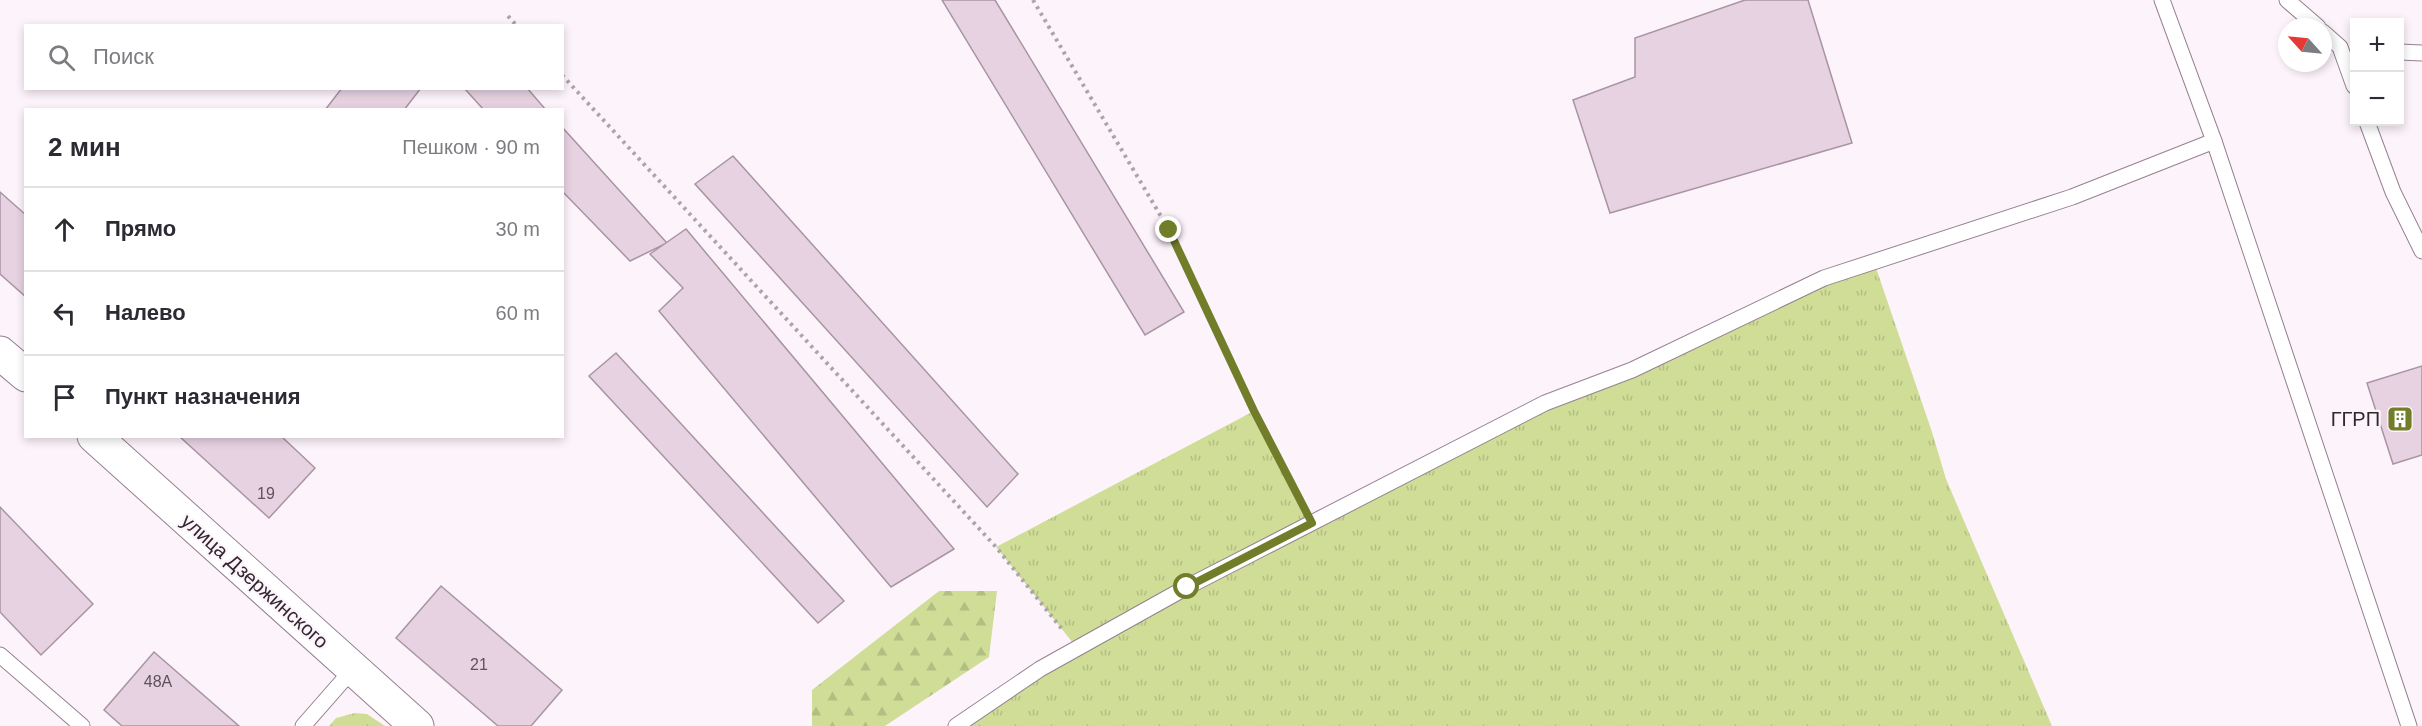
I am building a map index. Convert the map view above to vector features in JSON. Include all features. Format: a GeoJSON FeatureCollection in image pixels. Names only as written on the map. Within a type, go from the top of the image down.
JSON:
{"type":"FeatureCollection","features":[{"type":"Feature","properties":{"kind":"street"},"geometry":{"type":"LineString","coordinates":[[0,352],[24,373]]}},
{"type":"Feature","properties":{"kind":"street","name":"улица Дзержинского"},"geometry":{"type":"LineString","coordinates":[[96,438],[417,726]]}},
{"type":"Feature","properties":{"kind":"lane"},"geometry":{"type":"LineString","coordinates":[[2162,0],[2214,141],[2409,726]]}},
{"type":"Feature","properties":{"kind":"lane"},"geometry":{"type":"LineString","coordinates":[[2287,0],[2308,18]]}},
{"type":"Feature","properties":{"kind":"lane"},"geometry":{"type":"LineString","coordinates":[[2332,38],[2347,48],[2352,72]]}},
{"type":"Feature","properties":{"kind":"lane"},"geometry":{"type":"LineString","coordinates":[[2404,52],[2422,53]]}},
{"type":"Feature","properties":{"kind":"lane"},"geometry":{"type":"LineString","coordinates":[[2368,126],[2393,192],[2422,252]]}},
{"type":"Feature","properties":{"kind":"lane"},"geometry":{"type":"LineString","coordinates":[[956,726],[1040,669],[1187,587],[1545,403],[1632,370],[1824,278],[2072,197],[2214,141]]}},
{"type":"Feature","properties":{"kind":"lane"},"geometry":{"type":"LineString","coordinates":[[0,655],[82,726]]}},
{"type":"Feature","properties":{"kind":"lane"},"geometry":{"type":"LineString","coordinates":[[303,726],[353,669]]}},
{"type":"Feature","properties":{"kind":"path"},"geometry":{"type":"LineString","coordinates":[[1033,0],[1169,230],[1254,411],[1312,523]]}},
{"type":"Feature","properties":{"kind":"path"},"geometry":{"type":"LineString","coordinates":[[508,16],[515,24]]}},
{"type":"Feature","properties":{"kind":"path"},"geometry":{"type":"LineString","coordinates":[[564,77],[996,547],[1077,648]]}},
{"type":"Feature","properties":{"kind":"green space"},"geometry":{"type":"Polygon","coordinates":[[[1874,262],[1946,479],[2052,726],[956,726],[1077,648],[996,547],[1254,411],[1311,522],[1413,470],[1874,262]]]}},
{"type":"Feature","properties":{"kind":"green space"},"geometry":{"type":"Polygon","coordinates":[[[939,591],[997,591],[989,657],[885,726],[812,726],[812,690],[939,591]]]}},
{"type":"Feature","properties":{"kind":"green space"},"geometry":{"type":"Polygon","coordinates":[[[355,713],[367,714],[385,726],[329,726],[336,718],[355,713]]]}},
{"type":"Feature","properties":{"kind":"building"},"geometry":{"type":"Polygon","coordinates":[[[942,0],[995,0],[1184,312],[1145,335],[942,0]]]}},
{"type":"Feature","properties":{"kind":"building"},"geometry":{"type":"Polygon","coordinates":[[[1745,0],[1808,0],[1852,143],[1610,213],[1573,100],[1635,77],[1635,38],[1745,0]]]}},
{"type":"Feature","properties":{"kind":"building"},"geometry":{"type":"Polygon","coordinates":[[[340,90],[419,90],[406,108],[327,108],[340,90]]]}},
{"type":"Feature","properties":{"kind":"building"},"geometry":{"type":"Polygon","coordinates":[[[466,90],[529,90],[544,108],[482,108],[466,90]]]}},
{"type":"Feature","properties":{"kind":"building"},"geometry":{"type":"Polygon","coordinates":[[[564,129],[667,243],[630,261],[564,193],[564,129]]]}},
{"type":"Feature","properties":{"kind":"building"},"geometry":{"type":"Polygon","coordinates":[[[733,156],[1018,474],[987,507],[695,184],[733,156]]]}},
{"type":"Feature","properties":{"kind":"building"},"geometry":{"type":"Polygon","coordinates":[[[0,192],[24,213],[24,295],[0,274],[0,192]]]}},
{"type":"Feature","properties":{"kind":"building"},"geometry":{"type":"Polygon","coordinates":[[[686,229],[954,549],[891,587],[659,311],[683,288],[650,254],[686,229]]]}},
{"type":"Feature","properties":{"kind":"building"},"geometry":{"type":"Polygon","coordinates":[[[616,353],[844,601],[818,623],[589,376],[616,353]]]}},
{"type":"Feature","properties":{"kind":"building","name":"ГГРП"},"geometry":{"type":"Polygon","coordinates":[[[2422,366],[2422,455],[2393,464],[2367,383],[2422,366]]]}},
{"type":"Feature","properties":{"kind":"building"},"geometry":{"type":"Polygon","coordinates":[[[181,438],[283,438],[315,468],[269,518],[181,438]]]}},
{"type":"Feature","properties":{"kind":"building"},"geometry":{"type":"Polygon","coordinates":[[[0,507],[93,604],[41,655],[0,612],[0,507]]]}},
{"type":"Feature","properties":{"kind":"building"},"geometry":{"type":"Polygon","coordinates":[[[441,586],[562,690],[531,726],[498,726],[396,638],[441,586]]]}},
{"type":"Feature","properties":{"kind":"building"},"geometry":{"type":"Polygon","coordinates":[[[154,652],[239,726],[122,726],[104,710],[154,652]]]}},
{"type":"Feature","properties":{"kind":"place","name":"ГГРП"},"geometry":{"type":"Point","coordinates":[2400,419]}},
{"type":"Feature","properties":{"kind":"route"},"geometry":{"type":"LineString","coordinates":[[1169,230],[1254,411],[1312,523],[1187,587]]}}]}
